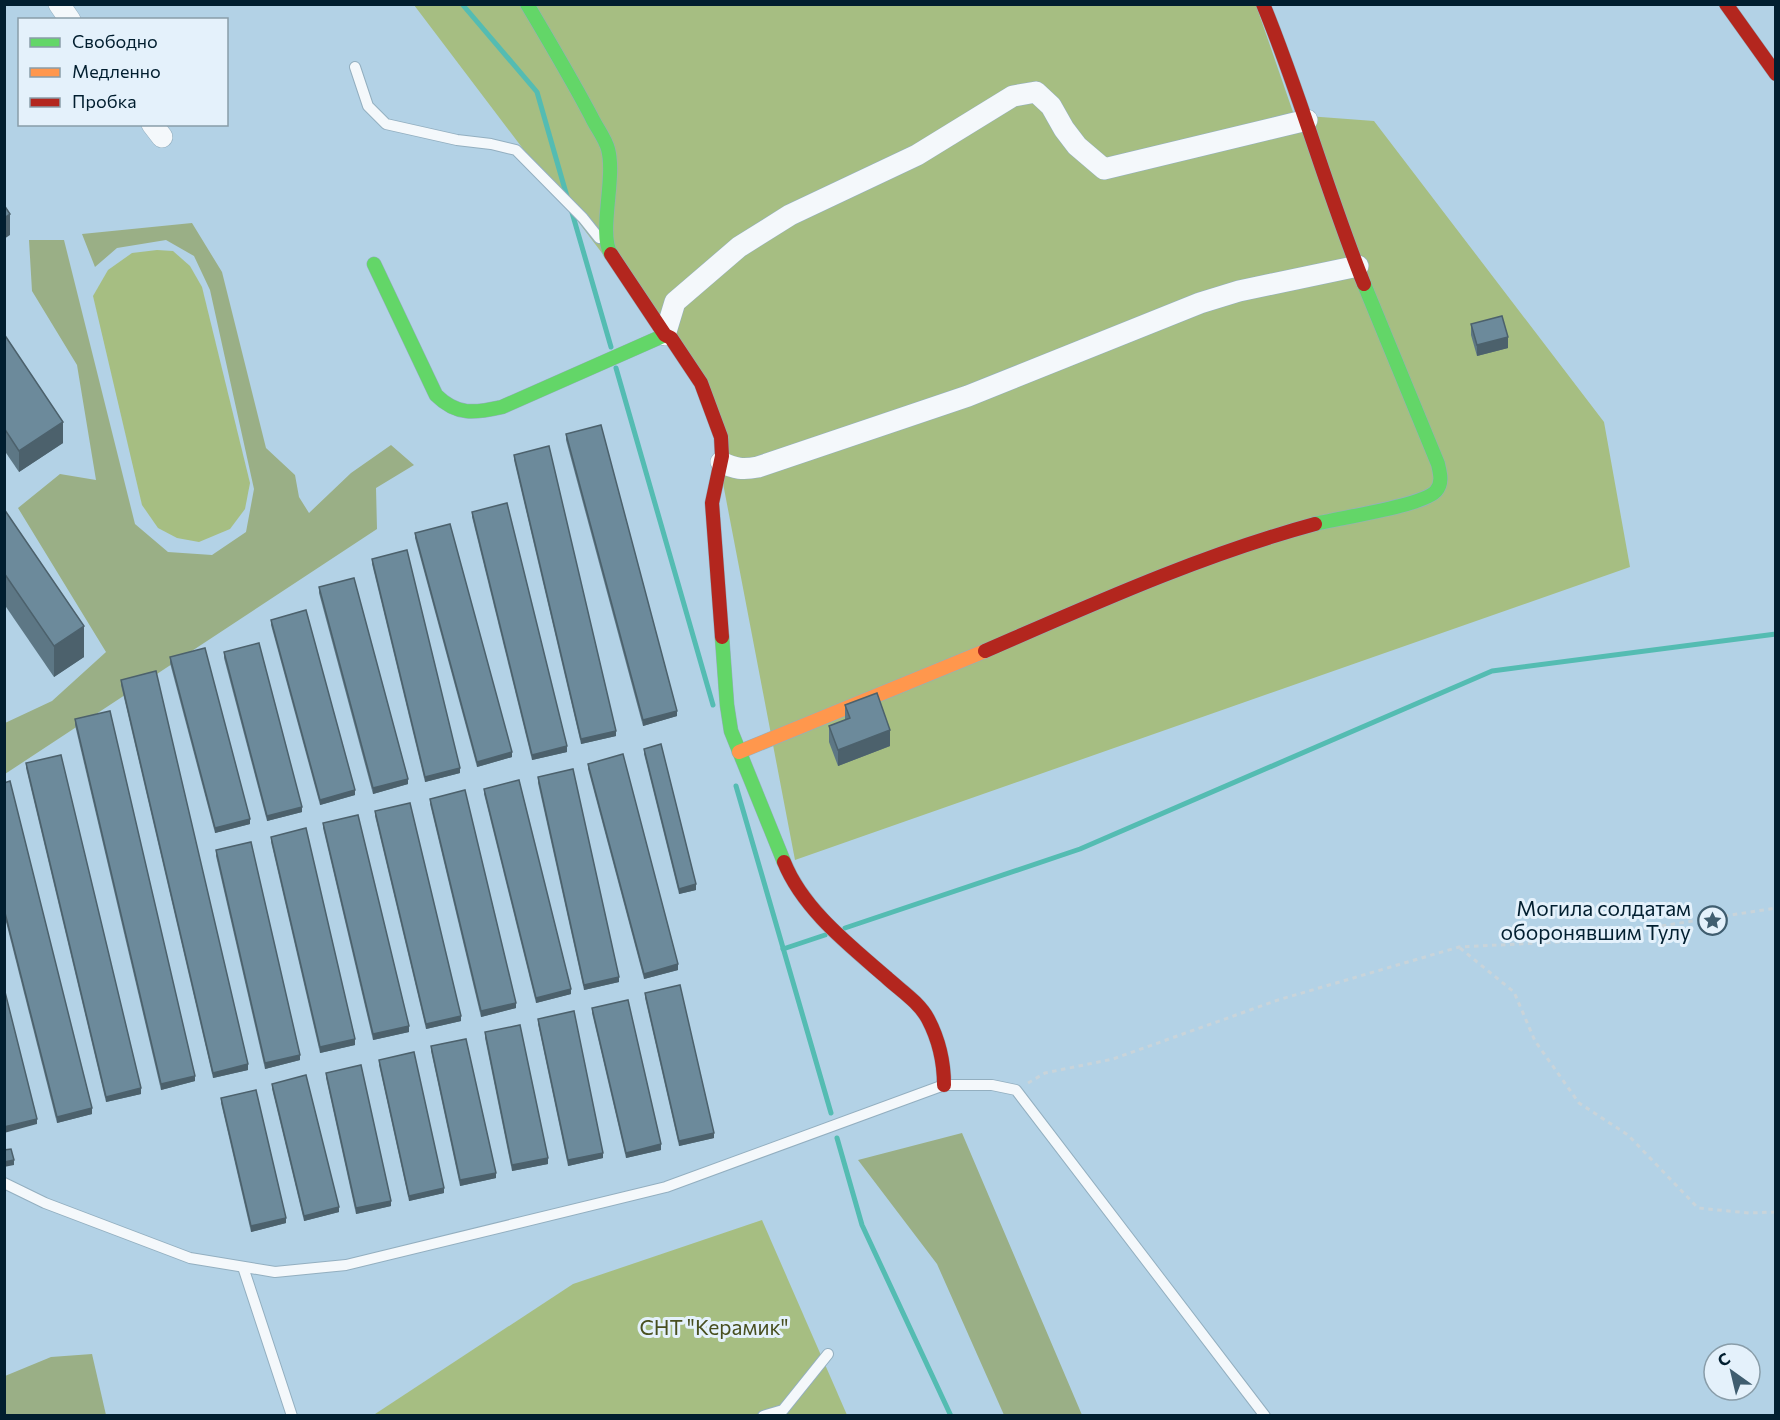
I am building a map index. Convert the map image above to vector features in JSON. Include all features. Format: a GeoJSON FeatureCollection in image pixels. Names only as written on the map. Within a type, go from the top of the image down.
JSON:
{"type":"FeatureCollection","features":[{"type":"Feature","properties":{"kind":"street"},"geometry":{"type":"LineString","coordinates":[[59,4],[69,18]]}},
{"type":"Feature","properties":{"kind":"street"},"geometry":{"type":"LineString","coordinates":[[527,4],[579,93],[608,149],[610,177],[606,235],[608,249],[665,335],[671,338],[701,383],[721,436],[722,456],[712,503],[727,705],[731,731],[739,752],[788,872],[799,890],[849,945],[911,999],[927,1017],[938,1041],[944,1068],[944,1085]]}},
{"type":"Feature","properties":{"kind":"street"},"geometry":{"type":"LineString","coordinates":[[739,752],[933,674],[1171,572],[1263,539],[1341,517],[1413,502],[1427,498],[1436,492],[1440,485],[1441,475],[1438,464],[1343,232],[1285,57],[1263,4]]}},
{"type":"Feature","properties":{"kind":"street"},"geometry":{"type":"LineString","coordinates":[[1726,4],[1776,74]]}},
{"type":"Feature","properties":{"kind":"street"},"geometry":{"type":"LineString","coordinates":[[665,335],[675,302],[739,247],[790,215],[917,155],[1012,96],[1036,92],[1051,106],[1077,146],[1104,169],[1307,120]]}},
{"type":"Feature","properties":{"kind":"street"},"geometry":{"type":"LineString","coordinates":[[374,264],[436,395],[443,404],[458,411],[481,412],[502,407],[665,335]]}},
{"type":"Feature","properties":{"kind":"street"},"geometry":{"type":"LineString","coordinates":[[721,462],[743,470],[758,466],[968,396],[1200,303],[1239,291],[1358,267]]}},
{"type":"Feature","properties":{"kind":"lane"},"geometry":{"type":"LineString","coordinates":[[355,67],[368,106],[386,124],[516,150],[583,218],[608,249]]}},
{"type":"Feature","properties":{"kind":"lane"},"geometry":{"type":"LineString","coordinates":[[4,1183],[45,1203],[189,1258],[275,1272],[346,1265],[666,1187],[944,1085],[992,1085],[1016,1090],[1265,1416]]}},
{"type":"Feature","properties":{"kind":"lane"},"geometry":{"type":"LineString","coordinates":[[243,1266],[292,1416]]}},
{"type":"Feature","properties":{"kind":"lane"},"geometry":{"type":"LineString","coordinates":[[763,1416],[783,1410],[828,1354]]}},
{"type":"Feature","properties":{"kind":"path"},"geometry":{"type":"LineString","coordinates":[[1016,1090],[1045,1073],[1113,1059],[1278,1000],[1459,947],[1559,942],[1776,908]]}},
{"type":"Feature","properties":{"kind":"path"},"geometry":{"type":"LineString","coordinates":[[1459,947],[1514,992],[1535,1041],[1579,1103],[1628,1135],[1698,1208],[1749,1213],[1776,1212]]}},
{"type":"Feature","properties":{"kind":"green space"},"geometry":{"type":"Polygon","coordinates":[[[414,5],[1256,5],[1294,115],[1374,121],[1604,422],[1630,567],[795,860],[705,389],[414,5]]]}},
{"type":"Feature","properties":{"kind":"green space"},"geometry":{"type":"Polygon","coordinates":[[[192,223],[222,272],[266,448],[295,475],[299,497],[309,513],[351,473],[391,445],[414,465],[376,488],[377,529],[5,774],[5,723],[52,701],[106,652],[18,508],[60,474],[96,480],[77,365],[32,291],[29,240],[64,240],[135,524],[168,552],[212,555],[246,532],[254,489],[210,290],[194,256],[166,240],[117,248],[95,267],[82,234],[192,223]]]}},
{"type":"Feature","properties":{"kind":"green space"},"geometry":{"type":"Polygon","coordinates":[[[173,251],[190,266],[202,287],[250,483],[245,509],[230,529],[199,542],[177,538],[158,528],[142,505],[93,296],[108,270],[132,253],[173,251]]]}},
{"type":"Feature","properties":{"kind":"green space"},"geometry":{"type":"Polygon","coordinates":[[[962,1133],[1082,1415],[1004,1415],[937,1264],[858,1160],[962,1133]]]}},
{"type":"Feature","properties":{"kind":"green space","name":"СНТ \"Керамик\""},"geometry":{"type":"Polygon","coordinates":[[[762,1220],[847,1415],[372,1416],[573,1284],[762,1220]]]}},
{"type":"Feature","properties":{"kind":"green space"},"geometry":{"type":"Polygon","coordinates":[[[92,1354],[106,1415],[5,1415],[5,1376],[51,1357],[92,1354]]]}},
{"type":"Feature","properties":{"kind":"building"},"geometry":{"type":"Polygon","coordinates":[[[4,205],[10,214],[4,218],[4,205]]]}},
{"type":"Feature","properties":{"kind":"building"},"geometry":{"type":"Polygon","coordinates":[[[1502,316],[1508,337],[1477,345],[1471,324],[1502,316]]]}},
{"type":"Feature","properties":{"kind":"building"},"geometry":{"type":"Polygon","coordinates":[[[4,334],[63,422],[19,451],[4,428],[4,334]]]}},
{"type":"Feature","properties":{"kind":"building"},"geometry":{"type":"Polygon","coordinates":[[[601,425],[677,711],[643,720],[566,434],[601,425]]]}},
{"type":"Feature","properties":{"kind":"building"},"geometry":{"type":"Polygon","coordinates":[[[549,446],[616,731],[581,739],[514,455],[549,446]]]}},
{"type":"Feature","properties":{"kind":"building"},"geometry":{"type":"Polygon","coordinates":[[[507,503],[567,746],[532,755],[472,512],[507,503]]]}},
{"type":"Feature","properties":{"kind":"building"},"geometry":{"type":"Polygon","coordinates":[[[4,509],[84,626],[54,646],[4,573],[4,509]]]}},
{"type":"Feature","properties":{"kind":"building"},"geometry":{"type":"Polygon","coordinates":[[[450,524],[512,752],[477,762],[415,533],[450,524]]]}},
{"type":"Feature","properties":{"kind":"building"},"geometry":{"type":"Polygon","coordinates":[[[407,550],[460,768],[425,777],[372,559],[407,550]]]}},
{"type":"Feature","properties":{"kind":"building"},"geometry":{"type":"Polygon","coordinates":[[[354,578],[408,779],[373,788],[319,587],[354,578]]]}},
{"type":"Feature","properties":{"kind":"building"},"geometry":{"type":"Polygon","coordinates":[[[306,610],[355,790],[320,800],[271,620],[306,610]]]}},
{"type":"Feature","properties":{"kind":"building"},"geometry":{"type":"Polygon","coordinates":[[[259,643],[302,807],[267,816],[224,652],[259,643]]]}},
{"type":"Feature","properties":{"kind":"building"},"geometry":{"type":"Polygon","coordinates":[[[205,648],[250,819],[215,828],[170,657],[205,648]]]}},
{"type":"Feature","properties":{"kind":"building"},"geometry":{"type":"Polygon","coordinates":[[[156,671],[248,1064],[213,1073],[121,680],[156,671]]]}},
{"type":"Feature","properties":{"kind":"building"},"geometry":{"type":"Polygon","coordinates":[[[877,693],[890,730],[838,750],[829,726],[850,718],[845,705],[877,693]]]}},
{"type":"Feature","properties":{"kind":"building"},"geometry":{"type":"Polygon","coordinates":[[[110,711],[195,1076],[161,1084],[75,719],[110,711]]]}},
{"type":"Feature","properties":{"kind":"building"},"geometry":{"type":"Polygon","coordinates":[[[661,744],[696,884],[679,889],[644,749],[661,744]]]}},
{"type":"Feature","properties":{"kind":"building"},"geometry":{"type":"Polygon","coordinates":[[[623,754],[678,964],[644,974],[588,764],[623,754]]]}},
{"type":"Feature","properties":{"kind":"building"},"geometry":{"type":"Polygon","coordinates":[[[61,755],[141,1088],[106,1097],[26,763],[61,755]]]}},
{"type":"Feature","properties":{"kind":"building"},"geometry":{"type":"Polygon","coordinates":[[[573,769],[619,977],[584,985],[538,777],[573,769]]]}},
{"type":"Feature","properties":{"kind":"building"},"geometry":{"type":"Polygon","coordinates":[[[519,780],[571,989],[536,998],[484,789],[519,780]]]}},
{"type":"Feature","properties":{"kind":"building"},"geometry":{"type":"Polygon","coordinates":[[[10,781],[92,1108],[57,1117],[4,909],[4,783],[10,781]]]}},
{"type":"Feature","properties":{"kind":"building"},"geometry":{"type":"Polygon","coordinates":[[[465,790],[516,1003],[481,1011],[430,799],[465,790]]]}},
{"type":"Feature","properties":{"kind":"building"},"geometry":{"type":"Polygon","coordinates":[[[410,803],[461,1016],[426,1024],[375,811],[410,803]]]}},
{"type":"Feature","properties":{"kind":"building"},"geometry":{"type":"Polygon","coordinates":[[[358,815],[409,1026],[373,1034],[323,823],[358,815]]]}},
{"type":"Feature","properties":{"kind":"building"},"geometry":{"type":"Polygon","coordinates":[[[306,828],[355,1039],[320,1047],[271,837],[306,828]]]}},
{"type":"Feature","properties":{"kind":"building"},"geometry":{"type":"Polygon","coordinates":[[[251,842],[300,1055],[265,1063],[216,850],[251,842]]]}},
{"type":"Feature","properties":{"kind":"building"},"geometry":{"type":"Polygon","coordinates":[[[680,985],[714,1133],[679,1141],[645,993],[680,985]]]}},
{"type":"Feature","properties":{"kind":"building"},"geometry":{"type":"Polygon","coordinates":[[[4,988],[37,1119],[4,1127],[4,988]]]}},
{"type":"Feature","properties":{"kind":"building"},"geometry":{"type":"Polygon","coordinates":[[[628,1000],[661,1144],[626,1153],[592,1008],[628,1000]]]}},
{"type":"Feature","properties":{"kind":"building"},"geometry":{"type":"Polygon","coordinates":[[[574,1011],[603,1153],[568,1160],[538,1019],[574,1011]]]}},
{"type":"Feature","properties":{"kind":"building"},"geometry":{"type":"Polygon","coordinates":[[[520,1025],[548,1158],[512,1165],[485,1032],[520,1025]]]}},
{"type":"Feature","properties":{"kind":"building"},"geometry":{"type":"Polygon","coordinates":[[[466,1039],[496,1173],[460,1180],[431,1046],[466,1039]]]}},
{"type":"Feature","properties":{"kind":"building"},"geometry":{"type":"Polygon","coordinates":[[[414,1052],[444,1188],[409,1196],[379,1060],[414,1052]]]}},
{"type":"Feature","properties":{"kind":"building"},"geometry":{"type":"Polygon","coordinates":[[[361,1065],[391,1201],[356,1208],[326,1073],[361,1065]]]}},
{"type":"Feature","properties":{"kind":"building"},"geometry":{"type":"Polygon","coordinates":[[[306,1075],[339,1207],[304,1216],[272,1084],[306,1075]]]}},
{"type":"Feature","properties":{"kind":"building"},"geometry":{"type":"Polygon","coordinates":[[[256,1090],[286,1218],[251,1226],[221,1098],[256,1090]]]}},
{"type":"Feature","properties":{"kind":"building"},"geometry":{"type":"Polygon","coordinates":[[[11,1149],[14,1160],[4,1162],[4,1150],[11,1149]]]}},
{"type":"Feature","properties":{"kind":"waterway"},"geometry":{"type":"LineString","coordinates":[[462,4],[537,92],[568,200]]}},
{"type":"Feature","properties":{"kind":"waterway"},"geometry":{"type":"LineString","coordinates":[[571,209],[611,347]]}},
{"type":"Feature","properties":{"kind":"waterway"},"geometry":{"type":"LineString","coordinates":[[616,368],[713,705]]}},
{"type":"Feature","properties":{"kind":"waterway"},"geometry":{"type":"LineString","coordinates":[[845,928],[1080,849],[1492,671],[1776,634]]}},
{"type":"Feature","properties":{"kind":"waterway"},"geometry":{"type":"LineString","coordinates":[[736,786],[831,1113]]}},
{"type":"Feature","properties":{"kind":"waterway"},"geometry":{"type":"LineString","coordinates":[[783,949],[825,935]]}},
{"type":"Feature","properties":{"kind":"waterway"},"geometry":{"type":"LineString","coordinates":[[837,1138],[862,1225],[951,1416]]}},
{"type":"Feature","properties":{"kind":"traffic: fast"},"geometry":{"type":"LineString","coordinates":[[527,4],[576,88],[608,149],[610,175],[606,233],[607,245],[611,254]]}},
{"type":"Feature","properties":{"kind":"traffic: fast"},"geometry":{"type":"LineString","coordinates":[[374,264],[436,395],[451,407],[459,410],[483,411],[502,407],[665,335]]}},
{"type":"Feature","properties":{"kind":"traffic: fast"},"geometry":{"type":"LineString","coordinates":[[1315,524],[1415,502],[1436,491],[1440,481],[1438,464],[1364,284]]}},
{"type":"Feature","properties":{"kind":"traffic: fast"},"geometry":{"type":"LineString","coordinates":[[722,637],[731,731],[784,862]]}},
{"type":"Feature","properties":{"kind":"traffic: slow"},"geometry":{"type":"LineString","coordinates":[[739,752],[985,651]]}},
{"type":"Feature","properties":{"kind":"traffic: jam"},"geometry":{"type":"LineString","coordinates":[[1263,4],[1364,284]]}},
{"type":"Feature","properties":{"kind":"traffic: jam"},"geometry":{"type":"LineString","coordinates":[[1726,4],[1776,74]]}},
{"type":"Feature","properties":{"kind":"traffic: jam"},"geometry":{"type":"LineString","coordinates":[[611,254],[665,335],[671,338],[701,383],[721,437],[722,456],[712,503],[722,637]]}},
{"type":"Feature","properties":{"kind":"traffic: jam"},"geometry":{"type":"LineString","coordinates":[[985,651],[1189,565],[1315,524]]}},
{"type":"Feature","properties":{"kind":"traffic: jam"},"geometry":{"type":"LineString","coordinates":[[784,862],[803,895],[828,925],[920,1007],[938,1043],[944,1085]]}},
{"type":"Feature","properties":{"kind":"place","name":"Могила солдатам оборонявшим Тулу"},"geometry":{"type":"Point","coordinates":[1712,921]}}]}
